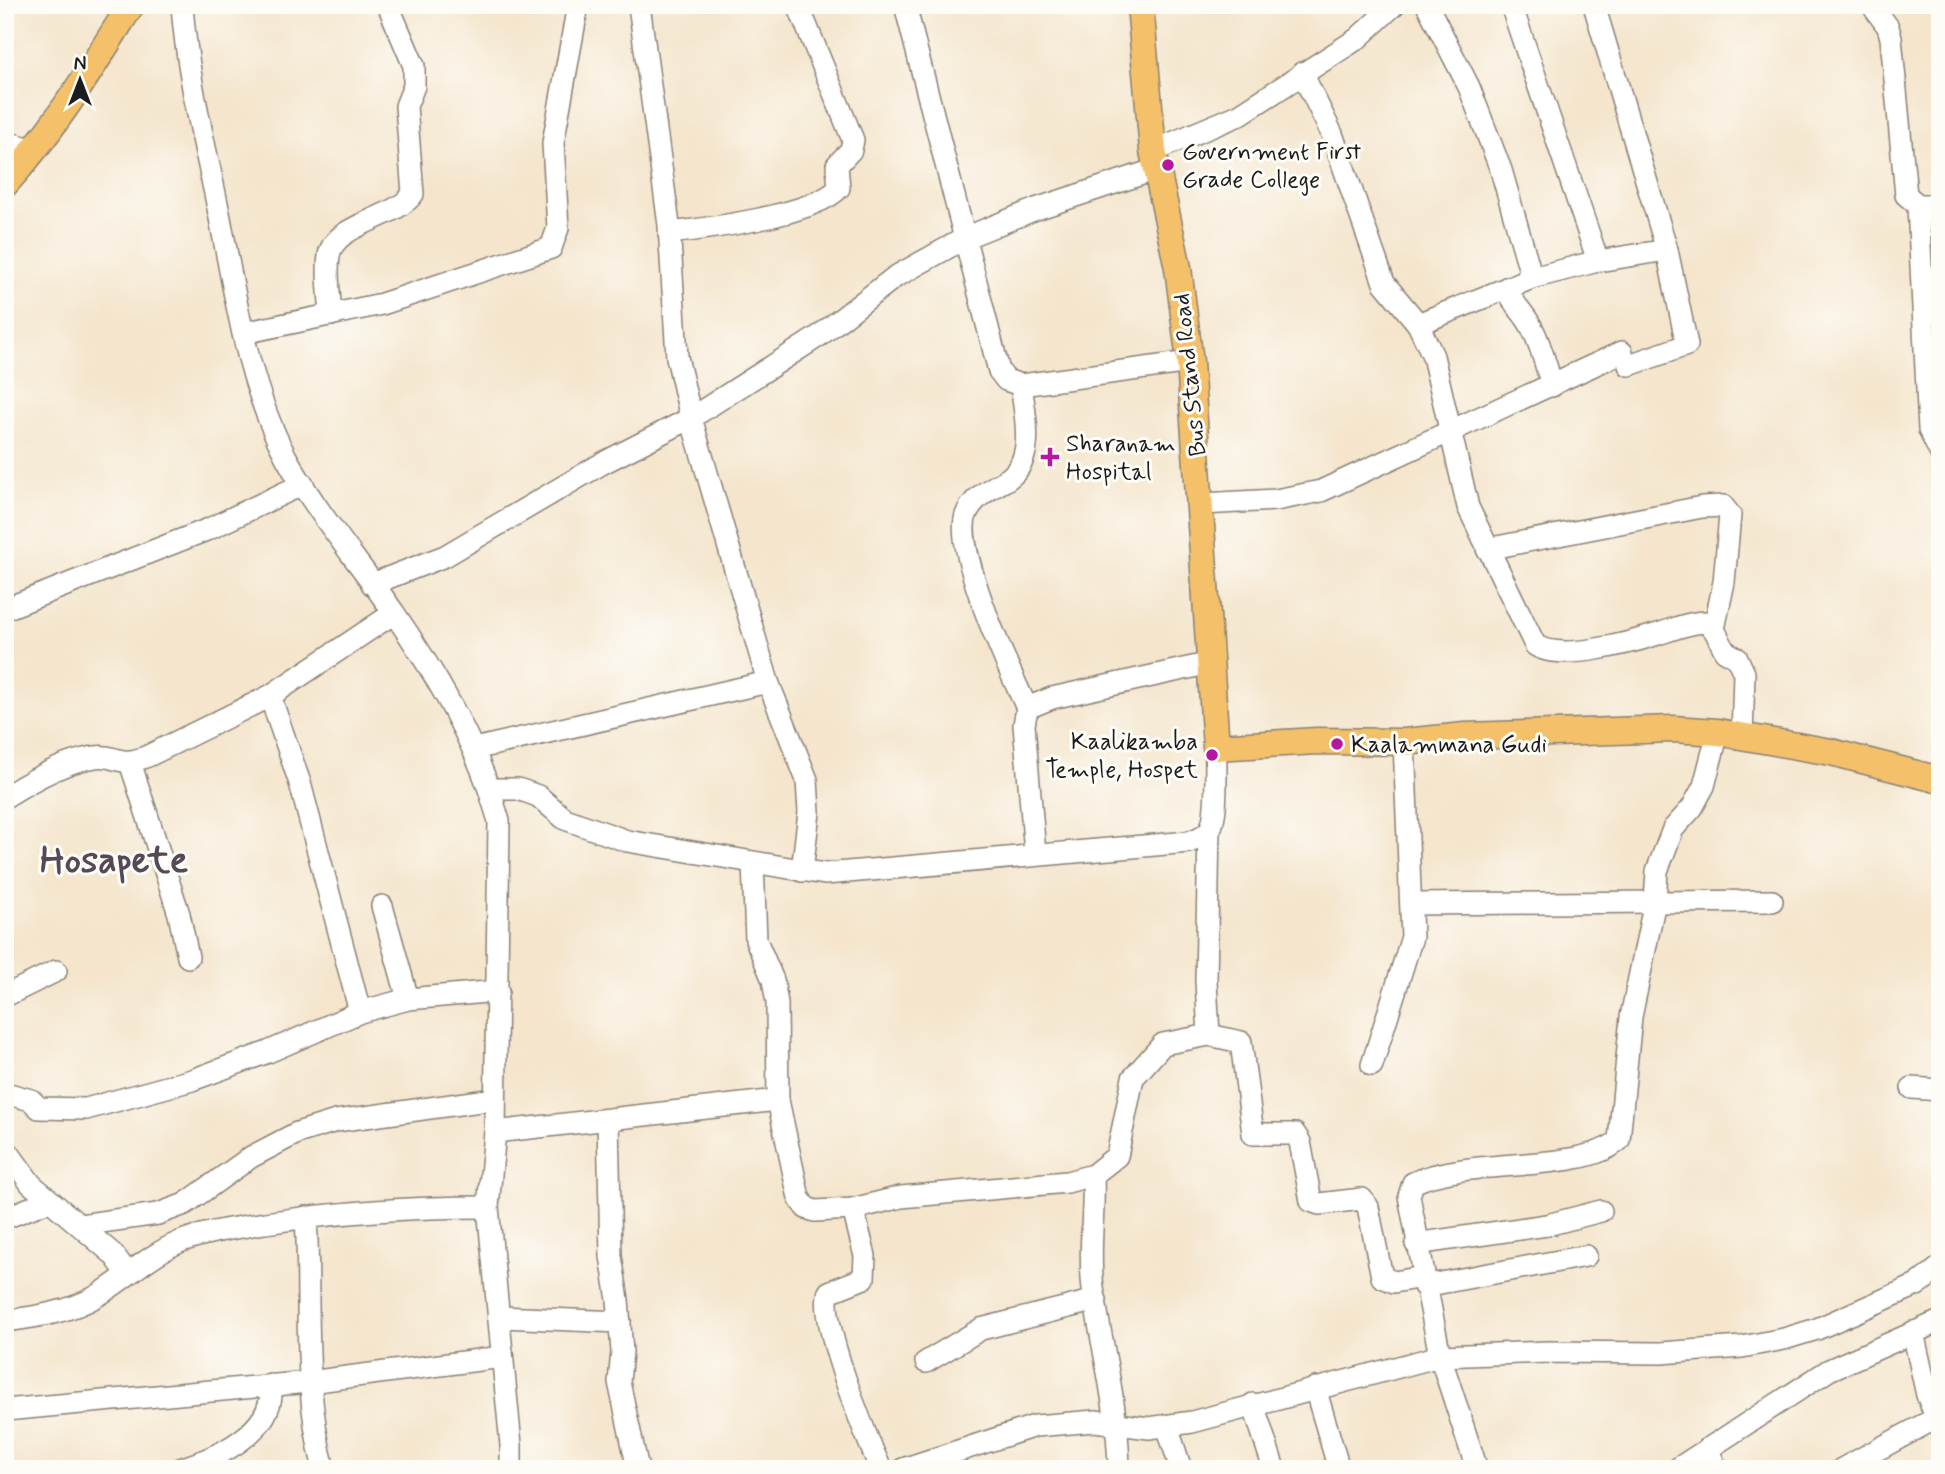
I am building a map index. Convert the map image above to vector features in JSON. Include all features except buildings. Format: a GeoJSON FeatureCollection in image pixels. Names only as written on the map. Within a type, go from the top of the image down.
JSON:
{"type":"FeatureCollection","features":[{"type":"Feature","properties":{"kind":"main road"},"geometry":{"type":"LineString","coordinates":[[5,184],[36,150],[131,5]]}},
{"type":"Feature","properties":{"kind":"main road","name":"Bus Stand Road"},"geometry":{"type":"LineString","coordinates":[[1140,5],[1155,160],[1178,268],[1190,362],[1202,505],[1216,747]]}},
{"type":"Feature","properties":{"kind":"main road"},"geometry":{"type":"LineString","coordinates":[[1216,747],[1317,741],[1404,742],[1564,732],[1673,729],[1730,735],[1831,752],[1940,780]]}},
{"type":"Feature","properties":{"kind":"street"},"geometry":{"type":"LineString","coordinates":[[182,5],[192,90],[250,364],[285,455],[339,542],[394,613],[474,748],[499,821],[495,1132],[488,1208],[511,1445],[510,1469]]}},
{"type":"Feature","properties":{"kind":"street"},"geometry":{"type":"LineString","coordinates":[[331,316],[329,256],[333,244],[341,235],[404,206],[413,194],[406,106],[414,86],[414,66],[388,5]]}},
{"type":"Feature","properties":{"kind":"street"},"geometry":{"type":"LineString","coordinates":[[243,333],[331,316],[453,283],[551,248],[558,228],[553,143],[578,5]]}},
{"type":"Feature","properties":{"kind":"street"},"geometry":{"type":"LineString","coordinates":[[639,5],[662,159],[677,358],[691,418],[768,682],[807,780],[809,812],[802,872]]}},
{"type":"Feature","properties":{"kind":"street"},"geometry":{"type":"LineString","coordinates":[[669,233],[743,224],[820,201],[839,188],[837,165],[853,143],[797,5]]}},
{"type":"Feature","properties":{"kind":"street"},"geometry":{"type":"LineString","coordinates":[[905,5],[967,237],[999,371],[1006,380],[1021,385],[1190,362]]}},
{"type":"Feature","properties":{"kind":"street"},"geometry":{"type":"LineString","coordinates":[[372,584],[445,556],[603,463],[691,418],[819,336],[895,277],[967,237],[1155,160],[1239,115],[1357,39],[1394,5]]}},
{"type":"Feature","properties":{"kind":"street"},"geometry":{"type":"LineString","coordinates":[[1427,5],[1469,87],[1501,170],[1532,278]]}},
{"type":"Feature","properties":{"kind":"street"},"geometry":{"type":"LineString","coordinates":[[1511,5],[1598,261]]}},
{"type":"Feature","properties":{"kind":"street"},"geometry":{"type":"LineString","coordinates":[[1202,505],[1276,500],[1321,491],[1552,386],[1625,359],[1687,345],[1667,250],[1594,5]]}},
{"type":"Feature","properties":{"kind":"street"},"geometry":{"type":"LineString","coordinates":[[1872,5],[1888,27],[1891,38],[1906,195],[1918,205],[1940,205]]}},
{"type":"Feature","properties":{"kind":"street"},"geometry":{"type":"LineString","coordinates":[[1302,73],[1332,134],[1384,283],[1418,324],[1433,356],[1468,507],[1535,645],[1542,650],[1600,648],[1700,621],[1710,624],[1722,647],[1737,658],[1744,673],[1730,735],[1704,786],[1664,845],[1657,871],[1655,901],[1631,1017],[1619,1140],[1614,1145],[1593,1152],[1554,1160],[1443,1172],[1413,1183],[1409,1203],[1440,1356],[1477,1469]]}},
{"type":"Feature","properties":{"kind":"street"},"geometry":{"type":"LineString","coordinates":[[5,142],[36,150]]}},
{"type":"Feature","properties":{"kind":"street"},"geometry":{"type":"LineString","coordinates":[[1918,205],[1929,430],[1940,452]]}},
{"type":"Feature","properties":{"kind":"street"},"geometry":{"type":"LineString","coordinates":[[1418,324],[1532,278],[1598,261],[1667,250]]}},
{"type":"Feature","properties":{"kind":"street"},"geometry":{"type":"LineString","coordinates":[[1506,288],[1514,307],[1529,323],[1537,338],[1552,386]]}},
{"type":"Feature","properties":{"kind":"street"},"geometry":{"type":"LineString","coordinates":[[1021,385],[1027,436],[1024,455],[1014,474],[977,498],[966,514],[964,524],[965,544],[996,642],[1027,708],[1024,725],[1035,853]]}},
{"type":"Feature","properties":{"kind":"street"},"geometry":{"type":"LineString","coordinates":[[5,609],[209,530],[303,484]]}},
{"type":"Feature","properties":{"kind":"street"},"geometry":{"type":"LineString","coordinates":[[1487,549],[1702,507],[1723,506],[1730,515],[1729,531],[1714,629]]}},
{"type":"Feature","properties":{"kind":"street"},"geometry":{"type":"LineString","coordinates":[[5,797],[20,787],[84,760],[104,757],[118,763],[130,762],[270,696],[394,613]]}},
{"type":"Feature","properties":{"kind":"street"},"geometry":{"type":"LineString","coordinates":[[1027,708],[1052,698],[1211,663]]}},
{"type":"Feature","properties":{"kind":"street"},"geometry":{"type":"LineString","coordinates":[[474,748],[768,682]]}},
{"type":"Feature","properties":{"kind":"street"},"geometry":{"type":"LineString","coordinates":[[270,696],[300,783],[360,1012]]}},
{"type":"Feature","properties":{"kind":"street"},"geometry":{"type":"LineString","coordinates":[[1372,1065],[1412,937],[1404,742]]}},
{"type":"Feature","properties":{"kind":"street"},"geometry":{"type":"LineString","coordinates":[[1209,1035],[1206,981],[1209,831],[1214,818],[1216,747]]}},
{"type":"Feature","properties":{"kind":"street"},"geometry":{"type":"LineString","coordinates":[[130,762],[179,914],[188,957]]}},
{"type":"Feature","properties":{"kind":"street"},"geometry":{"type":"LineString","coordinates":[[489,789],[518,789],[538,796],[565,819],[627,841],[802,872],[852,873],[1035,853],[1189,842],[1209,831]]}},
{"type":"Feature","properties":{"kind":"street"},"geometry":{"type":"LineString","coordinates":[[753,863],[756,940],[773,980],[777,1003],[778,1100],[799,1198],[806,1208],[815,1211],[852,1209],[901,1197],[1030,1187],[1093,1175],[1117,1156],[1135,1074],[1163,1044],[1209,1035],[1241,1042],[1253,1134],[1295,1134],[1300,1142],[1311,1201],[1319,1204],[1362,1199],[1368,1207],[1382,1278],[1394,1282],[1424,1281],[1586,1256]]}},
{"type":"Feature","properties":{"kind":"street"},"geometry":{"type":"LineString","coordinates":[[1412,904],[1772,901]]}},
{"type":"Feature","properties":{"kind":"street"},"geometry":{"type":"LineString","coordinates":[[382,906],[408,999]]}},
{"type":"Feature","properties":{"kind":"street"},"geometry":{"type":"LineString","coordinates":[[5,996],[56,971]]}},
{"type":"Feature","properties":{"kind":"street"},"geometry":{"type":"LineString","coordinates":[[5,1093],[31,1100],[39,1108],[86,1109],[192,1080],[268,1052],[360,1012],[408,999],[498,991]]}},
{"type":"Feature","properties":{"kind":"street"},"geometry":{"type":"LineString","coordinates":[[1912,1088],[1940,1090]]}},
{"type":"Feature","properties":{"kind":"street"},"geometry":{"type":"LineString","coordinates":[[80,1225],[158,1214],[185,1204],[251,1157],[296,1133],[336,1121],[495,1099]]}},
{"type":"Feature","properties":{"kind":"street"},"geometry":{"type":"LineString","coordinates":[[495,1132],[778,1100]]}},
{"type":"Feature","properties":{"kind":"street"},"geometry":{"type":"LineString","coordinates":[[608,1120],[611,1256],[622,1352],[619,1382],[638,1469]]}},
{"type":"Feature","properties":{"kind":"street"},"geometry":{"type":"LineString","coordinates":[[5,1148],[30,1184],[114,1255],[127,1273]]}},
{"type":"Feature","properties":{"kind":"street"},"geometry":{"type":"LineString","coordinates":[[1093,1175],[1091,1259],[1118,1422],[1119,1469]]}},
{"type":"Feature","properties":{"kind":"street"},"geometry":{"type":"LineString","coordinates":[[5,1218],[48,1201]]}},
{"type":"Feature","properties":{"kind":"street"},"geometry":{"type":"LineString","coordinates":[[5,1321],[57,1313],[76,1305],[99,1295],[127,1273],[183,1241],[215,1231],[306,1217],[399,1208],[488,1208]]}},
{"type":"Feature","properties":{"kind":"street"},"geometry":{"type":"LineString","coordinates":[[852,1209],[865,1256],[864,1278],[829,1292],[827,1305],[834,1343],[881,1469]]}},
{"type":"Feature","properties":{"kind":"street"},"geometry":{"type":"LineString","coordinates":[[1416,1244],[1547,1224],[1601,1211]]}},
{"type":"Feature","properties":{"kind":"street"},"geometry":{"type":"LineString","coordinates":[[306,1217],[310,1312],[309,1382],[324,1469]]}},
{"type":"Feature","properties":{"kind":"street"},"geometry":{"type":"LineString","coordinates":[[903,1469],[1035,1426],[1118,1422],[1149,1428],[1192,1422],[1440,1356],[1547,1352],[1661,1353],[1742,1346],[1817,1329],[1917,1285],[1940,1267]]}},
{"type":"Feature","properties":{"kind":"street"},"geometry":{"type":"LineString","coordinates":[[926,1362],[981,1329],[1096,1300]]}},
{"type":"Feature","properties":{"kind":"street"},"geometry":{"type":"LineString","coordinates":[[499,1317],[620,1322]]}},
{"type":"Feature","properties":{"kind":"street"},"geometry":{"type":"LineString","coordinates":[[1677,1469],[1712,1459],[1829,1370],[1940,1321]]}},
{"type":"Feature","properties":{"kind":"street"},"geometry":{"type":"LineString","coordinates":[[1842,1469],[1938,1422],[1934,1394],[1913,1332]]}},
{"type":"Feature","properties":{"kind":"street"},"geometry":{"type":"LineString","coordinates":[[5,1410],[309,1382],[502,1357]]}},
{"type":"Feature","properties":{"kind":"street"},"geometry":{"type":"LineString","coordinates":[[183,1468],[219,1451],[263,1421],[272,1396],[271,1385]]}},
{"type":"Feature","properties":{"kind":"street"},"geometry":{"type":"LineString","coordinates":[[1315,1388],[1339,1469]]}},
{"type":"Feature","properties":{"kind":"street"},"geometry":{"type":"LineString","coordinates":[[1253,1404],[1275,1469]]}},
{"type":"Feature","properties":{"kind":"street"},"geometry":{"type":"LineString","coordinates":[[1167,1426],[1181,1469]]}},
{"type":"Feature","properties":{"kind":"place","name":"Government First Grade College"},"geometry":{"type":"Point","coordinates":[1168,165]}},
{"type":"Feature","properties":{"kind":"place","name":"Sharanam Hospital"},"geometry":{"type":"Point","coordinates":[1050,457]}},
{"type":"Feature","properties":{"kind":"place","name":"Kaalammana Gudi"},"geometry":{"type":"Point","coordinates":[1337,744]}},
{"type":"Feature","properties":{"kind":"place","name":"Kaalikamba Temple, Hospet"},"geometry":{"type":"Point","coordinates":[1212,755]}},
{"type":"Feature","properties":{"kind":"district","name":"Hosapete"},"geometry":{"type":"Point","coordinates":[114,859]}}]}
